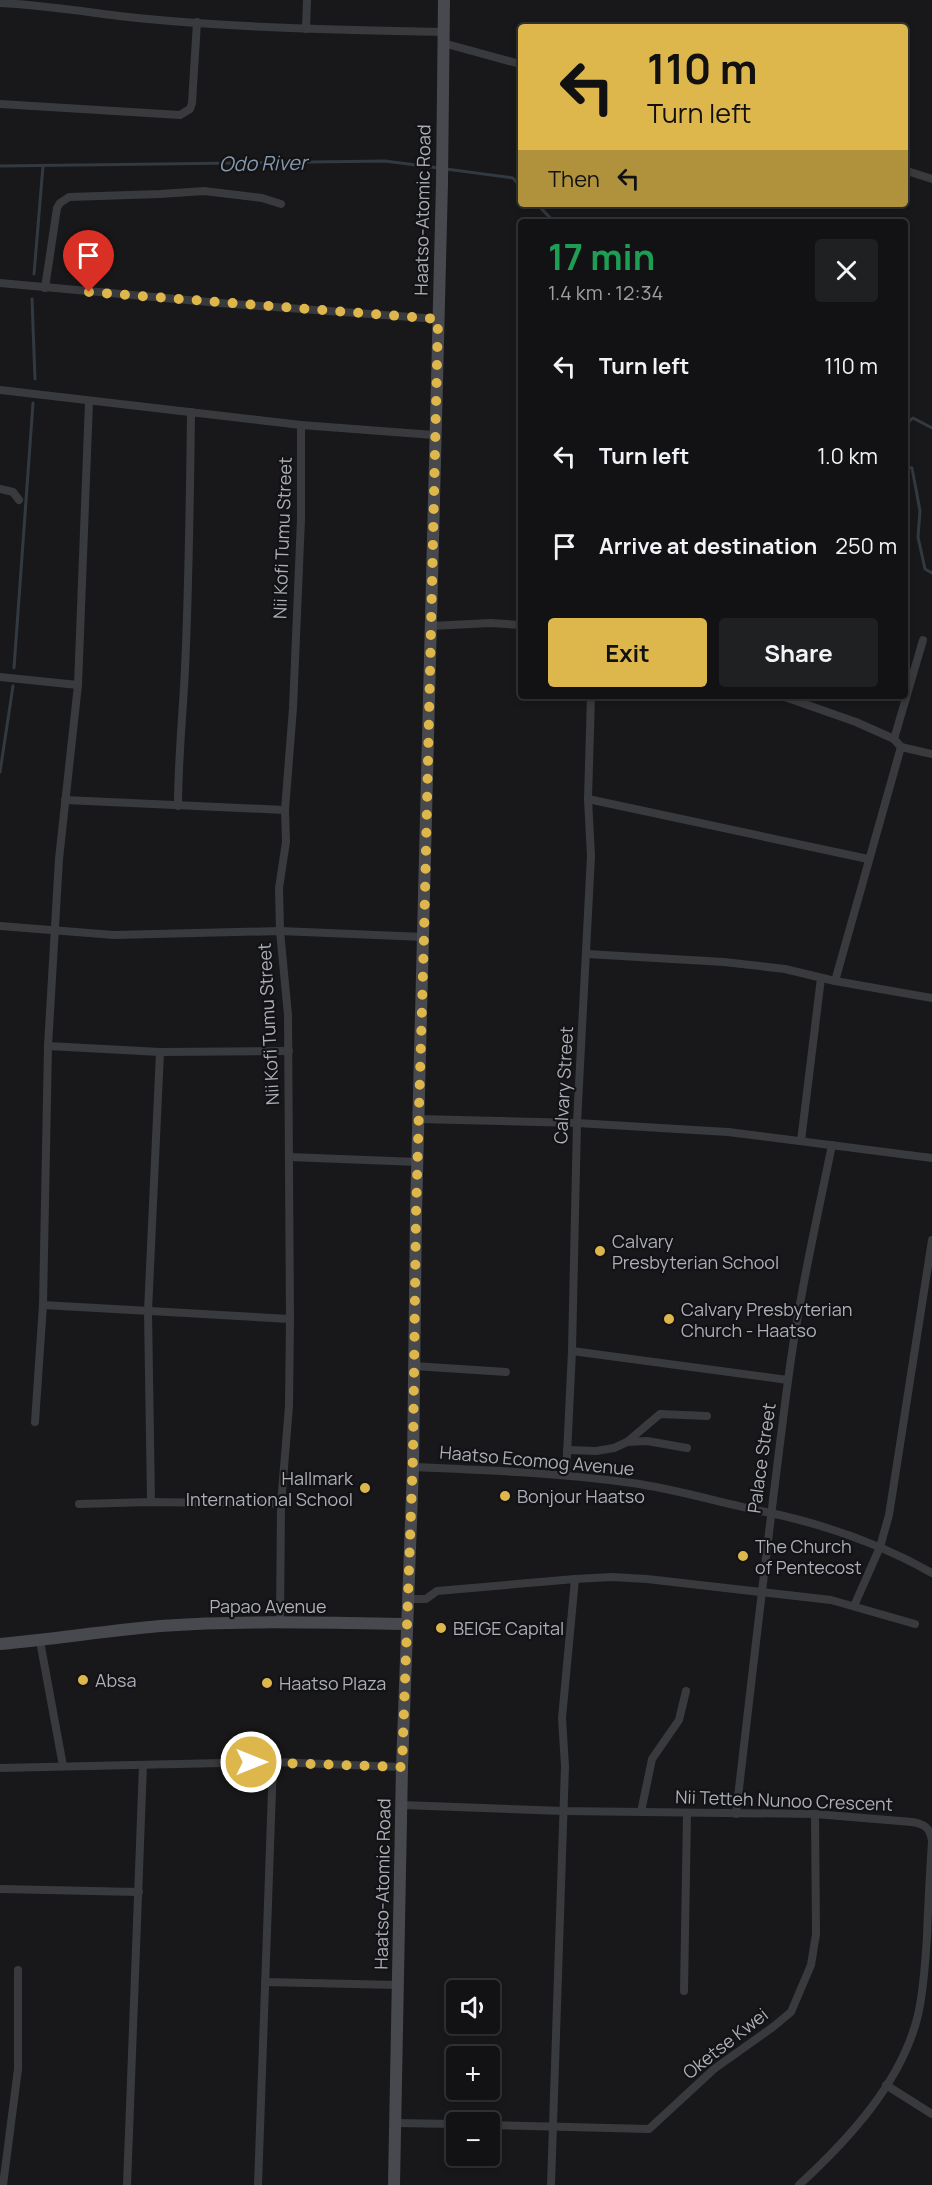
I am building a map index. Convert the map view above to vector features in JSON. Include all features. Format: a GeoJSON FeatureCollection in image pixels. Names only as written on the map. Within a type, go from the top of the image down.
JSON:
{"type":"FeatureCollection","features":[{"type":"Feature","properties":{"kind":"main road","name":"Haatso-Atomic Road"},"geometry":{"type":"LineString","coordinates":[[394,2185],[402,1767],[413,1467],[418,1119],[442,183],[444,0]]}},
{"type":"Feature","properties":{"kind":"main road","name":"Papao Avenue"},"geometry":{"type":"LineString","coordinates":[[0,1644],[161,1626],[280,1623],[407,1624]]}},
{"type":"Feature","properties":{"kind":"street"},"geometry":{"type":"LineString","coordinates":[[306,29],[307,0]]}},
{"type":"Feature","properties":{"kind":"street"},"geometry":{"type":"LineString","coordinates":[[0,3],[34,4],[137,18],[443,38],[518,63]]}},
{"type":"Feature","properties":{"kind":"street"},"geometry":{"type":"LineString","coordinates":[[0,104],[180,115],[190,109],[192,103],[197,22]]}},
{"type":"Feature","properties":{"kind":"street"},"geometry":{"type":"LineString","coordinates":[[908,171],[932,179]]}},
{"type":"Feature","properties":{"kind":"street"},"geometry":{"type":"LineString","coordinates":[[45,288],[57,208],[69,197],[204,191],[262,198],[280,204]]}},
{"type":"Feature","properties":{"kind":"street"},"geometry":{"type":"LineString","coordinates":[[0,283],[438,319]]}},
{"type":"Feature","properties":{"kind":"street"},"geometry":{"type":"LineString","coordinates":[[0,390],[301,425],[435,435]]}},
{"type":"Feature","properties":{"kind":"street"},"geometry":{"type":"LineString","coordinates":[[35,1422],[43,1305],[48,1046],[65,800],[78,684],[89,402]]}},
{"type":"Feature","properties":{"kind":"street"},"geometry":{"type":"LineString","coordinates":[[178,806],[189,553],[191,412]]}},
{"type":"Feature","properties":{"kind":"street","name":"Nii Kofi Tumu Street"},"geometry":{"type":"LineString","coordinates":[[280,1623],[281,1504],[289,1406],[290,1319],[288,1015],[280,931],[279,888],[286,842],[285,810],[293,708],[301,531],[301,425]]}},
{"type":"Feature","properties":{"kind":"street"},"geometry":{"type":"LineString","coordinates":[[0,489],[13,492],[19,500]]}},
{"type":"Feature","properties":{"kind":"street"},"geometry":{"type":"LineString","coordinates":[[430,626],[491,623],[518,625]]}},
{"type":"Feature","properties":{"kind":"street"},"geometry":{"type":"LineString","coordinates":[[908,691],[923,640]]}},
{"type":"Feature","properties":{"kind":"street"},"geometry":{"type":"LineString","coordinates":[[0,677],[78,684]]}},
{"type":"Feature","properties":{"kind":"street","name":"Calvary Street"},"geometry":{"type":"LineString","coordinates":[[566,1475],[572,1351],[577,1123],[591,856],[588,799],[591,699]]}},
{"type":"Feature","properties":{"kind":"street"},"geometry":{"type":"LineString","coordinates":[[791,699],[856,722],[894,739],[901,747],[932,754]]}},
{"type":"Feature","properties":{"kind":"street"},"geometry":{"type":"LineString","coordinates":[[894,739],[906,699]]}},
{"type":"Feature","properties":{"kind":"street"},"geometry":{"type":"LineString","coordinates":[[835,981],[901,747]]}},
{"type":"Feature","properties":{"kind":"street"},"geometry":{"type":"LineString","coordinates":[[588,799],[868,859]]}},
{"type":"Feature","properties":{"kind":"street"},"geometry":{"type":"LineString","coordinates":[[65,800],[285,810]]}},
{"type":"Feature","properties":{"kind":"street"},"geometry":{"type":"LineString","coordinates":[[0,926],[114,935],[280,931],[424,937]]}},
{"type":"Feature","properties":{"kind":"street"},"geometry":{"type":"LineString","coordinates":[[587,954],[724,962],[785,969],[835,981],[932,998]]}},
{"type":"Feature","properties":{"kind":"street"},"geometry":{"type":"LineString","coordinates":[[801,1141],[821,978]]}},
{"type":"Feature","properties":{"kind":"street"},"geometry":{"type":"LineString","coordinates":[[48,1046],[160,1052],[288,1052]]}},
{"type":"Feature","properties":{"kind":"street"},"geometry":{"type":"LineString","coordinates":[[151,1502],[148,1311],[160,1052]]}},
{"type":"Feature","properties":{"kind":"street"},"geometry":{"type":"LineString","coordinates":[[418,1119],[577,1123],[728,1132],[932,1158]]}},
{"type":"Feature","properties":{"kind":"street","name":"Palace Street"},"geometry":{"type":"LineString","coordinates":[[736,1814],[770,1512],[788,1380],[832,1145]]}},
{"type":"Feature","properties":{"kind":"street"},"geometry":{"type":"LineString","coordinates":[[289,1157],[418,1162]]}},
{"type":"Feature","properties":{"kind":"street"},"geometry":{"type":"LineString","coordinates":[[854,1606],[880,1547],[894,1488],[932,1240]]}},
{"type":"Feature","properties":{"kind":"street"},"geometry":{"type":"LineString","coordinates":[[43,1305],[290,1319]]}},
{"type":"Feature","properties":{"kind":"street"},"geometry":{"type":"LineString","coordinates":[[572,1351],[788,1380]]}},
{"type":"Feature","properties":{"kind":"street"},"geometry":{"type":"LineString","coordinates":[[414,1366],[506,1372]]}},
{"type":"Feature","properties":{"kind":"street"},"geometry":{"type":"LineString","coordinates":[[567,1450],[596,1451],[614,1448],[627,1442],[660,1414],[707,1416]]}},
{"type":"Feature","properties":{"kind":"street"},"geometry":{"type":"LineString","coordinates":[[627,1442],[647,1441],[687,1448]]}},
{"type":"Feature","properties":{"kind":"street","name":"Haatso Ecomog Avenue"},"geometry":{"type":"LineString","coordinates":[[413,1467],[566,1475],[678,1491],[770,1512],[838,1532],[880,1547],[932,1573]]}},
{"type":"Feature","properties":{"kind":"street"},"geometry":{"type":"LineString","coordinates":[[79,1504],[151,1502],[281,1504]]}},
{"type":"Feature","properties":{"kind":"street"},"geometry":{"type":"LineString","coordinates":[[408,1599],[426,1599],[437,1591],[612,1577],[831,1600],[915,1624]]}},
{"type":"Feature","properties":{"kind":"street"},"geometry":{"type":"LineString","coordinates":[[551,2185],[551,2126],[556,2052],[563,1811],[562,1718],[575,1579]]}},
{"type":"Feature","properties":{"kind":"street"},"geometry":{"type":"LineString","coordinates":[[40,1641],[63,1766]]}},
{"type":"Feature","properties":{"kind":"street"},"geometry":{"type":"LineString","coordinates":[[641,1812],[652,1759],[679,1720],[686,1691]]}},
{"type":"Feature","properties":{"kind":"street"},"geometry":{"type":"LineString","coordinates":[[0,1768],[273,1762],[402,1767]]}},
{"type":"Feature","properties":{"kind":"street"},"geometry":{"type":"LineString","coordinates":[[258,2185],[273,1762]]}},
{"type":"Feature","properties":{"kind":"street"},"geometry":{"type":"LineString","coordinates":[[127,2185],[143,1765]]}},
{"type":"Feature","properties":{"kind":"street","name":"Nii Tetteh Nunoo Crescent"},"geometry":{"type":"LineString","coordinates":[[402,1805],[563,1811],[815,1814],[912,1822],[923,1824],[928,1828],[931,1834],[922,1998],[910,2040],[886,2085],[868,2112],[836,2151],[799,2185]]}},
{"type":"Feature","properties":{"kind":"street"},"geometry":{"type":"LineString","coordinates":[[684,1991],[687,1813]]}},
{"type":"Feature","properties":{"kind":"street","name":"Oketse Kwei"},"geometry":{"type":"LineString","coordinates":[[500,2125],[649,2129],[714,2069],[791,2012],[811,1965],[816,1934],[815,1814]]}},
{"type":"Feature","properties":{"kind":"street"},"geometry":{"type":"LineString","coordinates":[[0,1889],[139,1892]]}},
{"type":"Feature","properties":{"kind":"street"},"geometry":{"type":"LineString","coordinates":[[3,2185],[18,2069],[18,1970]]}},
{"type":"Feature","properties":{"kind":"street"},"geometry":{"type":"LineString","coordinates":[[265,1982],[398,1985]]}},
{"type":"Feature","properties":{"kind":"street"},"geometry":{"type":"LineString","coordinates":[[886,2085],[932,2114]]}},
{"type":"Feature","properties":{"kind":"street"},"geometry":{"type":"LineString","coordinates":[[395,2123],[446,2124]]}},
{"type":"Feature","properties":{"kind":"waterway","name":"Odo River"},"geometry":{"type":"LineString","coordinates":[[0,166],[385,161],[439,168]]}},
{"type":"Feature","properties":{"kind":"waterway"},"geometry":{"type":"LineString","coordinates":[[34,274],[43,166]]}},
{"type":"Feature","properties":{"kind":"waterway","name":"Odo River"},"geometry":{"type":"LineString","coordinates":[[446,169],[513,178],[518,184]]}},
{"type":"Feature","properties":{"kind":"waterway","name":"Odo River"},"geometry":{"type":"LineString","coordinates":[[540,207],[551,219]]}},
{"type":"Feature","properties":{"kind":"waterway"},"geometry":{"type":"LineString","coordinates":[[32,299],[35,379]]}},
{"type":"Feature","properties":{"kind":"waterway"},"geometry":{"type":"LineString","coordinates":[[14,668],[33,403]]}},
{"type":"Feature","properties":{"kind":"waterway","name":"Odo River"},"geometry":{"type":"LineString","coordinates":[[908,422],[913,418],[932,428]]}},
{"type":"Feature","properties":{"kind":"waterway"},"geometry":{"type":"LineString","coordinates":[[908,467],[912,468],[920,511],[918,537],[925,569],[932,573]]}},
{"type":"Feature","properties":{"kind":"waterway"},"geometry":{"type":"LineString","coordinates":[[0,772],[13,686]]}},
{"type":"Feature","properties":{"kind":"place","name":"Calvary Presbyterian School"},"geometry":{"type":"Point","coordinates":[600,1251]}},
{"type":"Feature","properties":{"kind":"place","name":"Calvary Presbyterian Church - Haatso"},"geometry":{"type":"Point","coordinates":[669,1319]}},
{"type":"Feature","properties":{"kind":"place","name":"Hallmark International School"},"geometry":{"type":"Point","coordinates":[365,1488]}},
{"type":"Feature","properties":{"kind":"place","name":"Bonjour Haatso"},"geometry":{"type":"Point","coordinates":[505,1496]}},
{"type":"Feature","properties":{"kind":"place","name":"The Church of Pentecost"},"geometry":{"type":"Point","coordinates":[743,1556]}},
{"type":"Feature","properties":{"kind":"place","name":"BEIGE Capital"},"geometry":{"type":"Point","coordinates":[441,1628]}},
{"type":"Feature","properties":{"kind":"place","name":"Absa"},"geometry":{"type":"Point","coordinates":[83,1680]}},
{"type":"Feature","properties":{"kind":"place","name":"Haatso Plaza"},"geometry":{"type":"Point","coordinates":[267,1683]}},
{"type":"Feature","properties":{"kind":"route"},"geometry":{"type":"LineString","coordinates":[[89,292],[438,319],[418,1119],[413,1455],[402,1767],[251,1762]]}}]}
